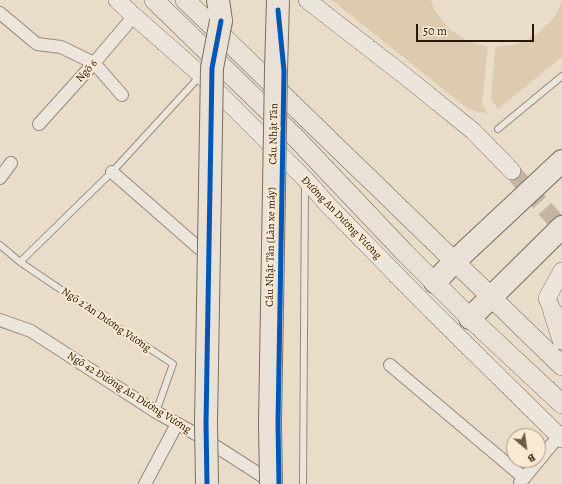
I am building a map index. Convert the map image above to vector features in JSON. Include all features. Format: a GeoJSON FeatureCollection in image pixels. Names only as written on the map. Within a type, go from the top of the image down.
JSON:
{"type":"FeatureCollection","features":[{"type":"Feature","properties":{"kind":"highway","name":"Cầu Nhật Tân"},"geometry":{"type":"LineString","coordinates":[[271,484],[270,423],[275,79],[278,5]]}},
{"type":"Feature","properties":{"kind":"highway","name":"Cầu Nhật Tân (Làn xe máy)"},"geometry":{"type":"LineString","coordinates":[[278,5],[284,71],[278,422],[279,484]]}},
{"type":"Feature","properties":{"kind":"highway"},"geometry":{"type":"LineString","coordinates":[[207,484],[206,423],[212,68],[220,7]]}},
{"type":"Feature","properties":{"kind":"highway"},"geometry":{"type":"LineString","coordinates":[[216,484],[214,423],[220,7]]}},
{"type":"Feature","properties":{"kind":"highway"},"geometry":{"type":"LineString","coordinates":[[434,282],[562,161]]}},
{"type":"Feature","properties":{"kind":"highway"},"geometry":{"type":"LineString","coordinates":[[470,318],[562,228]]}},
{"type":"Feature","properties":{"kind":"main road","name":"Đường An Dương Vương"},"geometry":{"type":"LineString","coordinates":[[154,0],[295,137],[404,252],[470,318],[562,404]]}},
{"type":"Feature","properties":{"kind":"main road"},"geometry":{"type":"LineString","coordinates":[[184,0],[244,56],[562,366]]}},
{"type":"Feature","properties":{"kind":"main road"},"geometry":{"type":"LineString","coordinates":[[558,317],[562,340]]}},
{"type":"Feature","properties":{"kind":"street","name":"Đường An Dương Vương"},"geometry":{"type":"LineString","coordinates":[[117,0],[206,81],[305,179],[328,205],[426,305],[561,435]]}},
{"type":"Feature","properties":{"kind":"street"},"geometry":{"type":"LineString","coordinates":[[307,0],[473,131],[512,171]]}},
{"type":"Feature","properties":{"kind":"street"},"geometry":{"type":"LineString","coordinates":[[0,13],[37,44],[61,47],[94,63],[122,95]]}},
{"type":"Feature","properties":{"kind":"street","name":"Ngõ 6"},"geometry":{"type":"LineString","coordinates":[[39,124],[134,16]]}},
{"type":"Feature","properties":{"kind":"street"},"geometry":{"type":"LineString","coordinates":[[203,438],[200,249],[206,81]]}},
{"type":"Feature","properties":{"kind":"street"},"geometry":{"type":"LineString","coordinates":[[0,178],[11,163]]}},
{"type":"Feature","properties":{"kind":"street"},"geometry":{"type":"LineString","coordinates":[[112,172],[200,249]]}},
{"type":"Feature","properties":{"kind":"street"},"geometry":{"type":"LineString","coordinates":[[558,317],[547,298],[562,271]]}},
{"type":"Feature","properties":{"kind":"street","name":"Ngõ 42 Đường An Dương Vương"},"geometry":{"type":"LineString","coordinates":[[0,320],[31,331],[156,412],[203,438],[275,484]]}},
{"type":"Feature","properties":{"kind":"street"},"geometry":{"type":"LineString","coordinates":[[390,365],[522,481],[561,435]]}},
{"type":"Feature","properties":{"kind":"street"},"geometry":{"type":"LineString","coordinates":[[145,484],[177,424]]}},
{"type":"Feature","properties":{"kind":"lane"},"geometry":{"type":"LineString","coordinates":[[498,129],[562,76]]}},
{"type":"Feature","properties":{"kind":"lane"},"geometry":{"type":"LineString","coordinates":[[20,262],[206,81]]}},
{"type":"Feature","properties":{"kind":"lane"},"geometry":{"type":"LineString","coordinates":[[303,484],[305,179]]}},
{"type":"Feature","properties":{"kind":"lane","name":"Ngõ 2 An Dương Vương"},"geometry":{"type":"LineString","coordinates":[[0,245],[20,262],[172,364],[156,412]]}},
{"type":"Feature","properties":{"kind":"lane"},"geometry":{"type":"LineString","coordinates":[[203,438],[203,484]]}},
{"type":"Feature","properties":{"kind":"shaded area"},"geometry":{"type":"Polygon","coordinates":[[[332,0],[431,0],[434,9],[448,28],[467,41],[488,47],[482,104],[488,114],[468,109],[332,0]]]}},
{"type":"Feature","properties":{"kind":"shaded area"},"geometry":{"type":"Polygon","coordinates":[[[562,1],[562,57],[498,109],[491,98],[495,47],[518,44],[537,34],[554,18],[562,1]]]}},
{"type":"Feature","properties":{"kind":"tunnel"},"geometry":{"type":"LineString","coordinates":[[512,171],[562,228]]}},
{"type":"Feature","properties":{"kind":"cycle path"},"geometry":{"type":"LineString","coordinates":[[278,10],[284,71],[278,423],[279,484]]}},
{"type":"Feature","properties":{"kind":"cycle path"},"geometry":{"type":"LineString","coordinates":[[207,484],[206,423],[212,68],[221,21]]}}]}
